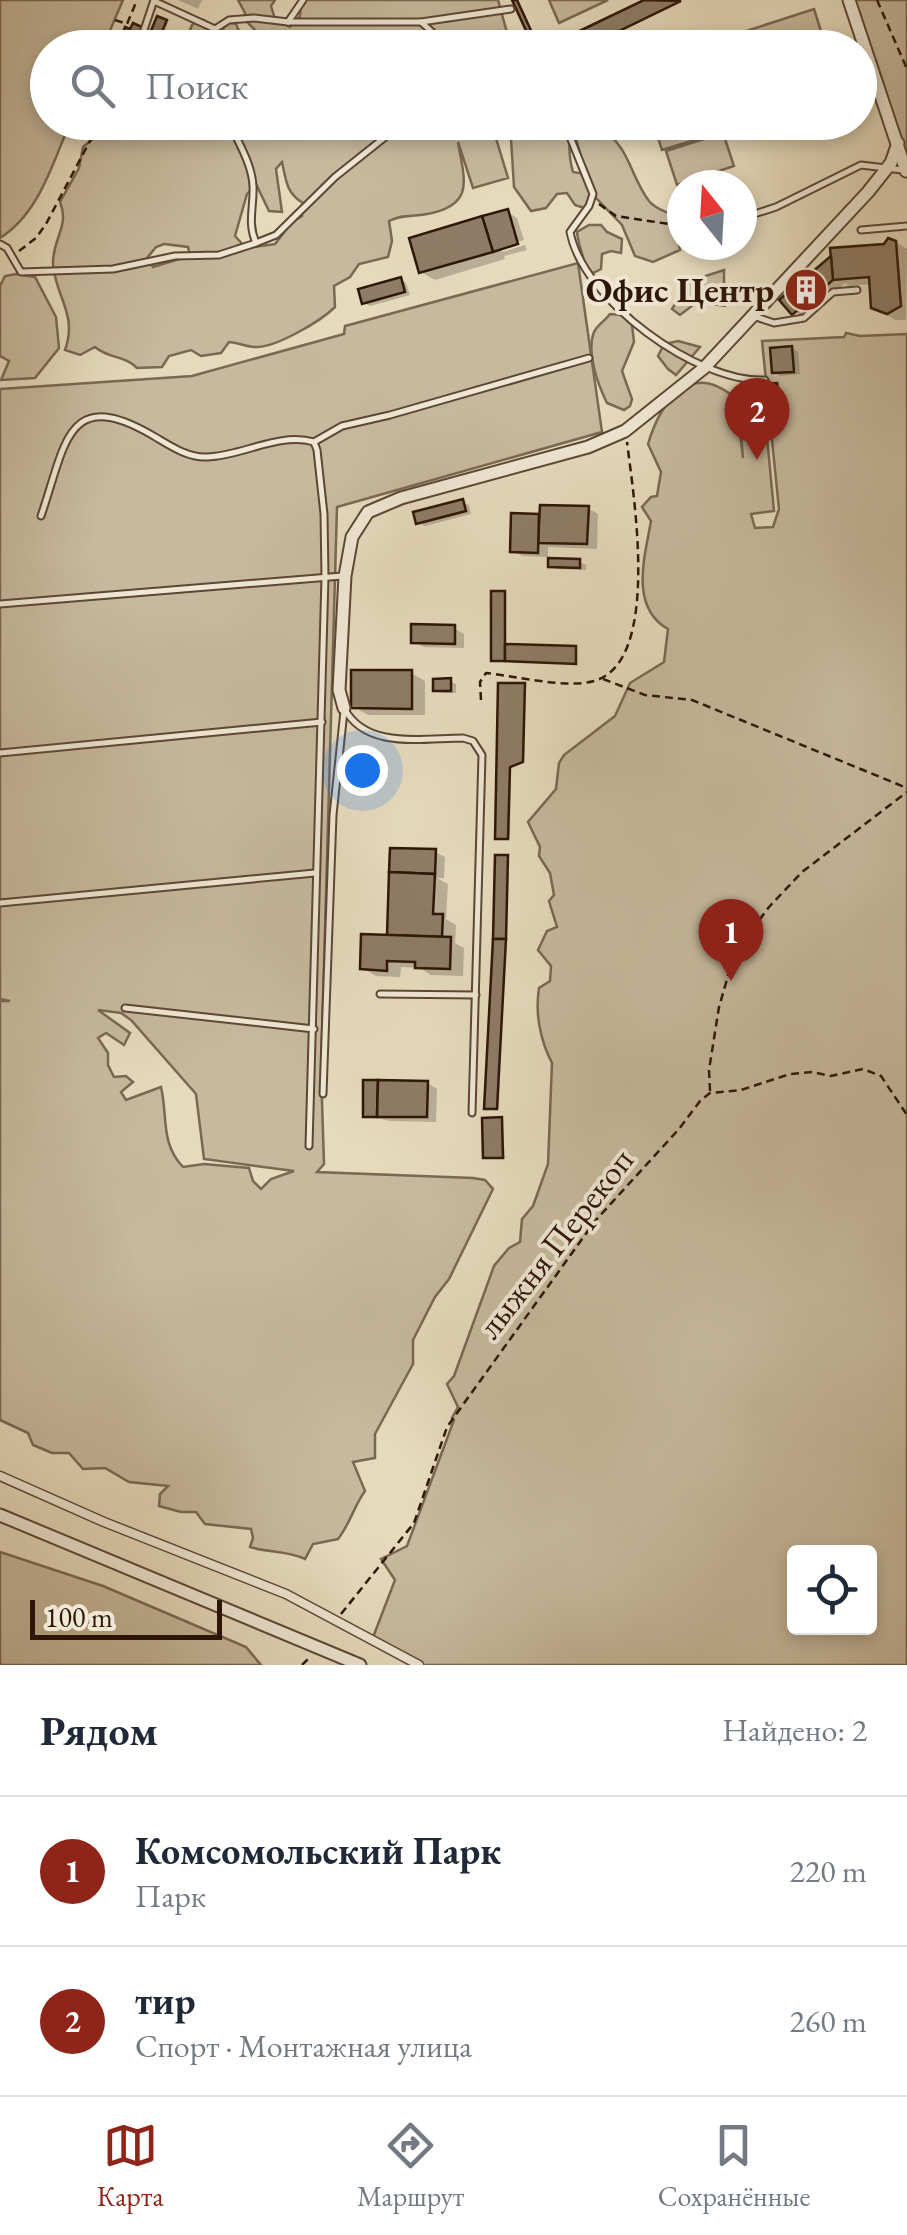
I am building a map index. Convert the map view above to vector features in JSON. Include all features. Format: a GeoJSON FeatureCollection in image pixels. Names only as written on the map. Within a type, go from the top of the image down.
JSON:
{"type":"FeatureCollection","features":[{"type":"Feature","properties":{"kind":"street"},"geometry":{"type":"LineString","coordinates":[[849,0],[859,30]]}},
{"type":"Feature","properties":{"kind":"street"},"geometry":{"type":"LineString","coordinates":[[877,82],[907,172]]}},
{"type":"Feature","properties":{"kind":"street"},"geometry":{"type":"LineString","coordinates":[[344,708],[339,690],[345,576],[357,524],[368,512],[588,447],[626,431],[704,368],[888,168],[898,143]]}},
{"type":"Feature","properties":{"kind":"street"},"geometry":{"type":"LineString","coordinates":[[0,1476],[286,1594],[420,1665]]}},
{"type":"Feature","properties":{"kind":"street"},"geometry":{"type":"LineString","coordinates":[[0,1515],[360,1665]]}},
{"type":"Feature","properties":{"kind":"lane"},"geometry":{"type":"LineString","coordinates":[[144,30],[154,0],[215,30],[228,20],[254,18],[288,22],[421,22],[511,9]]}},
{"type":"Feature","properties":{"kind":"lane"},"geometry":{"type":"LineString","coordinates":[[288,22],[303,0]]}},
{"type":"Feature","properties":{"kind":"lane"},"geometry":{"type":"LineString","coordinates":[[421,22],[430,30]]}},
{"type":"Feature","properties":{"kind":"lane"},"geometry":{"type":"LineString","coordinates":[[238,140],[253,185],[250,229],[256,243]]}},
{"type":"Feature","properties":{"kind":"lane"},"geometry":{"type":"LineString","coordinates":[[0,244],[7,248],[21,272],[84,272],[176,256],[219,255],[276,234],[334,176],[381,140]]}},
{"type":"Feature","properties":{"kind":"lane"},"geometry":{"type":"LineString","coordinates":[[571,140],[593,194],[570,232],[580,258],[612,300],[648,334],[704,368],[740,379],[765,380]]}},
{"type":"Feature","properties":{"kind":"lane"},"geometry":{"type":"LineString","coordinates":[[757,213],[861,165],[907,172]]}},
{"type":"Feature","properties":{"kind":"lane"},"geometry":{"type":"LineString","coordinates":[[861,230],[907,226]]}},
{"type":"Feature","properties":{"kind":"lane"},"geometry":{"type":"LineString","coordinates":[[750,316],[774,323],[804,318],[833,292],[857,290]]}},
{"type":"Feature","properties":{"kind":"lane"},"geometry":{"type":"LineString","coordinates":[[41,516],[69,433],[94,416],[126,420],[192,456],[210,457],[297,437],[314,442],[342,426],[589,358]]}},
{"type":"Feature","properties":{"kind":"lane"},"geometry":{"type":"LineString","coordinates":[[309,1146],[324,577],[322,479],[314,442]]}},
{"type":"Feature","properties":{"kind":"lane"},"geometry":{"type":"LineString","coordinates":[[0,604],[345,576]]}},
{"type":"Feature","properties":{"kind":"lane"},"geometry":{"type":"LineString","coordinates":[[344,708],[370,734],[388,738],[463,738],[479,747],[484,772],[472,1112]]}},
{"type":"Feature","properties":{"kind":"lane"},"geometry":{"type":"LineString","coordinates":[[323,1094],[334,814],[344,708]]}},
{"type":"Feature","properties":{"kind":"lane"},"geometry":{"type":"LineString","coordinates":[[0,753],[322,722]]}},
{"type":"Feature","properties":{"kind":"lane"},"geometry":{"type":"LineString","coordinates":[[0,903],[316,872]]}},
{"type":"Feature","properties":{"kind":"lane"},"geometry":{"type":"LineString","coordinates":[[380,994],[476,996]]}},
{"type":"Feature","properties":{"kind":"lane"},"geometry":{"type":"LineString","coordinates":[[125,1008],[314,1028]]}},
{"type":"Feature","properties":{"kind":"path"},"geometry":{"type":"LineString","coordinates":[[115,20],[127,24],[138,0]]}},
{"type":"Feature","properties":{"kind":"path"},"geometry":{"type":"LineString","coordinates":[[877,0],[907,70]]}},
{"type":"Feature","properties":{"kind":"path"},"geometry":{"type":"LineString","coordinates":[[7,248],[18,251],[36,238],[90,140]]}},
{"type":"Feature","properties":{"kind":"path"},"geometry":{"type":"LineString","coordinates":[[593,194],[602,209],[616,216],[667,224]]}},
{"type":"Feature","properties":{"kind":"path"},"geometry":{"type":"LineString","coordinates":[[481,700],[480,682],[486,674],[570,683],[590,682],[613,670],[627,641],[639,582],[635,492],[626,431]]}},
{"type":"Feature","properties":{"kind":"path"},"geometry":{"type":"LineString","coordinates":[[602,678],[645,695],[692,700],[907,790],[802,872],[742,943],[732,962],[708,1070],[710,1093],[741,1090],[790,1074],[812,1072],[831,1076],[863,1069],[881,1076],[907,1116]]}},
{"type":"Feature","properties":{"kind":"path","name":"лыжня Перекоп"},"geometry":{"type":"LineString","coordinates":[[337,1621],[414,1523],[447,1428],[458,1412],[594,1222],[710,1093]]}},
{"type":"Feature","properties":{"kind":"shaded area"},"geometry":{"type":"Polygon","coordinates":[[[0,0],[123,0],[110,30],[30,30],[30,140],[63,140],[35,201],[14,228],[0,238],[0,0]]]}},
{"type":"Feature","properties":{"kind":"shaded area"},"geometry":{"type":"Polygon","coordinates":[[[238,0],[275,0],[271,6],[275,19],[290,27],[300,16],[301,0],[498,0],[506,30],[255,30],[245,20],[238,0]]]}},
{"type":"Feature","properties":{"kind":"shaded area"},"geometry":{"type":"Polygon","coordinates":[[[549,0],[608,0],[559,23],[549,0]]]}},
{"type":"Feature","properties":{"kind":"shaded area"},"geometry":{"type":"Polygon","coordinates":[[[849,0],[907,0],[907,171],[877,83],[877,30],[859,30],[849,0]]]}},
{"type":"Feature","properties":{"kind":"shaded area"},"geometry":{"type":"Polygon","coordinates":[[[814,9],[821,30],[749,30],[814,9]]]}},
{"type":"Feature","properties":{"kind":"shaded area"},"geometry":{"type":"Polygon","coordinates":[[[204,20],[211,30],[190,30],[192,25],[204,20]]]}},
{"type":"Feature","properties":{"kind":"shaded area"},"geometry":{"type":"Polygon","coordinates":[[[227,22],[236,24],[239,30],[223,30],[227,22]]]}},
{"type":"Feature","properties":{"kind":"shaded area"},"geometry":{"type":"Polygon","coordinates":[[[92,140],[497,140],[508,178],[473,188],[458,142],[464,179],[460,197],[443,210],[389,221],[392,241],[388,257],[359,264],[350,277],[334,286],[335,307],[319,319],[285,339],[263,346],[229,342],[221,353],[201,356],[191,350],[169,356],[162,367],[137,368],[95,347],[80,355],[65,350],[69,326],[53,264],[63,218],[60,202],[79,168],[83,147],[92,140]],[[282,162],[276,169],[282,212],[269,211],[256,184],[247,194],[235,236],[246,248],[275,244],[292,222],[302,216],[303,203],[290,190],[282,162]],[[164,244],[147,258],[153,267],[190,256],[188,247],[164,244]]]}},
{"type":"Feature","properties":{"kind":"shaded area"},"geometry":{"type":"Polygon","coordinates":[[[511,140],[570,140],[573,172],[585,174],[576,140],[615,140],[649,201],[667,213],[667,256],[653,262],[635,256],[622,225],[595,197],[587,209],[575,205],[567,193],[557,194],[546,208],[531,211],[514,187],[511,140]]]}},
{"type":"Feature","properties":{"kind":"shaded area"},"geometry":{"type":"Polygon","coordinates":[[[659,140],[695,140],[662,150],[659,140]]]}},
{"type":"Feature","properties":{"kind":"shaded area"},"geometry":{"type":"Polygon","coordinates":[[[701,140],[725,140],[734,166],[722,170],[672,170],[666,151],[701,140]]]}},
{"type":"Feature","properties":{"kind":"shaded area"},"geometry":{"type":"Polygon","coordinates":[[[589,225],[601,225],[622,239],[621,253],[602,254],[601,269],[593,273],[585,268],[577,232],[589,225]]]}},
{"type":"Feature","properties":{"kind":"shaded area"},"geometry":{"type":"Polygon","coordinates":[[[578,263],[602,432],[337,507],[321,1070],[324,1164],[317,1172],[473,1178],[485,1180],[493,1189],[449,1279],[413,1340],[413,1364],[375,1434],[375,1458],[353,1462],[365,1491],[338,1539],[313,1544],[305,1559],[250,1547],[251,1529],[205,1524],[196,1512],[159,1506],[160,1494],[168,1486],[129,1482],[105,1468],[83,1469],[69,1453],[52,1453],[33,1445],[28,1433],[0,1420],[0,1001],[10,1001],[0,999],[0,389],[192,376],[344,334],[345,326],[578,263]],[[98,1010],[130,1033],[124,1045],[106,1033],[98,1038],[108,1053],[108,1065],[114,1077],[126,1076],[133,1082],[121,1092],[126,1100],[161,1087],[168,1139],[183,1167],[204,1164],[249,1168],[261,1189],[271,1179],[294,1171],[204,1159],[196,1094],[121,1013],[98,1010]]]}},
{"type":"Feature","properties":{"kind":"shaded area"},"geometry":{"type":"Polygon","coordinates":[[[724,270],[729,298],[725,306],[697,302],[680,315],[672,309],[690,281],[724,270]]]}},
{"type":"Feature","properties":{"kind":"shaded area"},"geometry":{"type":"Polygon","coordinates":[[[5,276],[35,277],[56,317],[59,348],[35,378],[1,380],[9,361],[0,356],[0,286],[5,276]]]}},
{"type":"Feature","properties":{"kind":"shaded area"},"geometry":{"type":"Polygon","coordinates":[[[610,314],[631,316],[634,342],[622,371],[632,399],[624,410],[607,403],[592,359],[594,332],[610,314]]]}},
{"type":"Feature","properties":{"kind":"shaded area"},"geometry":{"type":"Polygon","coordinates":[[[846,333],[907,334],[907,1665],[419,1665],[372,1640],[395,1580],[381,1559],[407,1546],[458,1407],[447,1384],[454,1376],[494,1266],[509,1248],[520,1242],[522,1219],[533,1206],[548,1164],[552,1063],[542,1036],[538,1007],[539,988],[550,981],[551,966],[538,950],[547,931],[557,927],[549,901],[554,895],[550,873],[539,856],[540,847],[528,822],[556,789],[559,763],[564,755],[615,716],[630,683],[664,662],[668,629],[648,608],[644,594],[643,565],[651,521],[642,507],[657,496],[661,472],[648,444],[661,413],[680,390],[705,383],[736,399],[743,458],[739,408],[764,406],[774,511],[751,514],[755,528],[773,527],[779,509],[762,341],[844,337],[846,333]]]}},
{"type":"Feature","properties":{"kind":"shaded area"},"geometry":{"type":"Polygon","coordinates":[[[678,341],[700,347],[676,375],[658,356],[664,344],[678,341]]]}},
{"type":"Feature","properties":{"kind":"shaded area"},"geometry":{"type":"Polygon","coordinates":[[[0,1552],[103,1586],[246,1647],[261,1665],[0,1665],[0,1552]]]}},
{"type":"Feature","properties":{"kind":"building"},"geometry":{"type":"Polygon","coordinates":[[[512,0],[517,0],[531,30],[526,30],[512,0]]]}},
{"type":"Feature","properties":{"kind":"building"},"geometry":{"type":"Polygon","coordinates":[[[644,0],[681,1],[621,30],[582,30],[644,0]]]}},
{"type":"Feature","properties":{"kind":"building"},"geometry":{"type":"Polygon","coordinates":[[[157,16],[167,20],[163,30],[151,30],[157,16]]]}},
{"type":"Feature","properties":{"kind":"building"},"geometry":{"type":"Polygon","coordinates":[[[133,23],[142,27],[141,30],[124,30],[133,23]]]}},
{"type":"Feature","properties":{"kind":"building"},"geometry":{"type":"Polygon","coordinates":[[[508,209],[518,244],[493,252],[482,216],[508,209]]]}},
{"type":"Feature","properties":{"kind":"building"},"geometry":{"type":"Polygon","coordinates":[[[482,216],[493,252],[419,273],[409,238],[482,216]]]}},
{"type":"Feature","properties":{"kind":"building"},"geometry":{"type":"Polygon","coordinates":[[[888,238],[896,241],[901,306],[887,314],[871,308],[869,277],[833,280],[830,248],[884,244],[888,238]]]}},
{"type":"Feature","properties":{"kind":"building","name":"Офис Центр"},"geometry":{"type":"Polygon","coordinates":[[[831,256],[833,280],[792,315],[779,300],[831,256]]]}},
{"type":"Feature","properties":{"kind":"building"},"geometry":{"type":"Polygon","coordinates":[[[401,277],[405,292],[362,304],[358,289],[401,277]]]}},
{"type":"Feature","properties":{"kind":"building"},"geometry":{"type":"Polygon","coordinates":[[[792,346],[794,372],[772,373],[770,348],[792,346]]]}},
{"type":"Feature","properties":{"kind":"building"},"geometry":{"type":"Polygon","coordinates":[[[777,383],[779,396],[767,398],[765,384],[777,383]]]}},
{"type":"Feature","properties":{"kind":"building"},"geometry":{"type":"Polygon","coordinates":[[[463,499],[466,511],[416,524],[413,512],[463,499]]]}},
{"type":"Feature","properties":{"kind":"building"},"geometry":{"type":"Polygon","coordinates":[[[540,505],[589,506],[587,544],[538,543],[540,505]]]}},
{"type":"Feature","properties":{"kind":"building"},"geometry":{"type":"Polygon","coordinates":[[[511,513],[539,514],[538,553],[510,552],[511,513]]]}},
{"type":"Feature","properties":{"kind":"building"},"geometry":{"type":"Polygon","coordinates":[[[548,558],[580,559],[580,568],[548,567],[548,558]]]}},
{"type":"Feature","properties":{"kind":"building"},"geometry":{"type":"Polygon","coordinates":[[[491,591],[505,591],[505,661],[491,661],[491,591]]]}},
{"type":"Feature","properties":{"kind":"building"},"geometry":{"type":"Polygon","coordinates":[[[411,624],[455,625],[455,644],[411,643],[411,624]]]}},
{"type":"Feature","properties":{"kind":"building"},"geometry":{"type":"Polygon","coordinates":[[[505,644],[576,646],[576,664],[505,661],[505,644]]]}},
{"type":"Feature","properties":{"kind":"building"},"geometry":{"type":"Polygon","coordinates":[[[351,670],[412,670],[412,709],[351,708],[351,670]]]}},
{"type":"Feature","properties":{"kind":"building"},"geometry":{"type":"Polygon","coordinates":[[[451,678],[451,691],[433,691],[433,679],[451,678]]]}},
{"type":"Feature","properties":{"kind":"building"},"geometry":{"type":"Polygon","coordinates":[[[498,683],[525,683],[523,762],[510,767],[508,839],[495,839],[498,683]]]}},
{"type":"Feature","properties":{"kind":"building"},"geometry":{"type":"Polygon","coordinates":[[[390,848],[436,849],[435,874],[389,872],[390,848]]]}},
{"type":"Feature","properties":{"kind":"building"},"geometry":{"type":"Polygon","coordinates":[[[495,855],[508,855],[506,939],[493,939],[495,855]]]}},
{"type":"Feature","properties":{"kind":"building"},"geometry":{"type":"Polygon","coordinates":[[[389,872],[435,874],[433,914],[443,914],[442,937],[387,935],[389,872]]]}},
{"type":"Feature","properties":{"kind":"building"},"geometry":{"type":"Polygon","coordinates":[[[361,934],[451,937],[450,969],[415,968],[415,962],[387,961],[387,971],[360,969],[361,934]]]}},
{"type":"Feature","properties":{"kind":"building"},"geometry":{"type":"Polygon","coordinates":[[[493,939],[506,939],[497,1109],[484,1109],[493,939]]]}},
{"type":"Feature","properties":{"kind":"building"},"geometry":{"type":"Polygon","coordinates":[[[363,1080],[378,1080],[377,1117],[363,1117],[363,1080]]]}},
{"type":"Feature","properties":{"kind":"building"},"geometry":{"type":"Polygon","coordinates":[[[378,1080],[428,1081],[427,1117],[377,1117],[378,1080]]]}},
{"type":"Feature","properties":{"kind":"building"},"geometry":{"type":"Polygon","coordinates":[[[502,1117],[503,1158],[483,1158],[482,1118],[502,1117]]]}},
{"type":"Feature","properties":{"kind":"place","name":"Офис Центр"},"geometry":{"type":"Point","coordinates":[806,290]}},
{"type":"Feature","properties":{"kind":"place","name":"тир"},"geometry":{"type":"Point","coordinates":[757,460]}},
{"type":"Feature","properties":{"kind":"place","name":"Комсомольский Парк"},"geometry":{"type":"Point","coordinates":[731,981]}}]}
